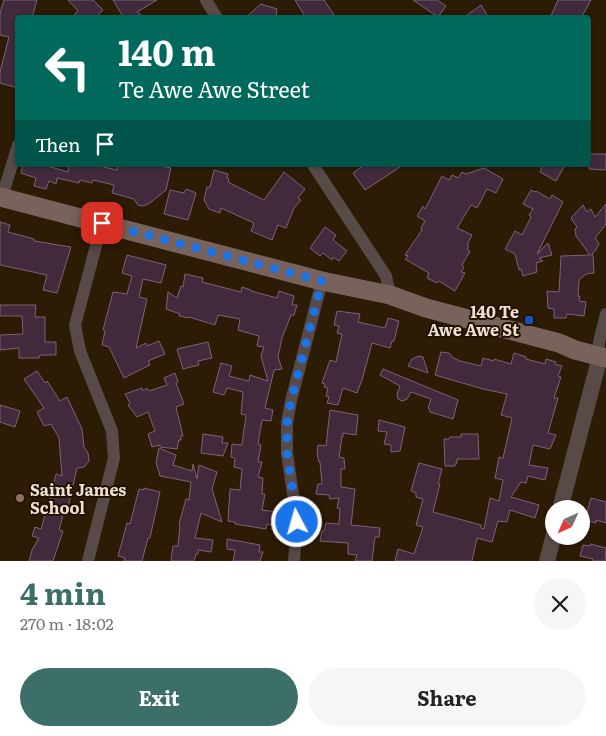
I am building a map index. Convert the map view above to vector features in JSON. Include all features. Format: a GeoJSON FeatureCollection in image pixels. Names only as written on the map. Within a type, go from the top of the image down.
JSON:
{"type":"FeatureCollection","features":[{"type":"Feature","properties":{"kind":"main road"},"geometry":{"type":"LineString","coordinates":[[1,197],[322,281],[390,295],[426,308],[559,343],[602,357]]}},
{"type":"Feature","properties":{"kind":"street"},"geometry":{"type":"LineString","coordinates":[[206,0],[215,15]]}},
{"type":"Feature","properties":{"kind":"street"},"geometry":{"type":"LineString","coordinates":[[1,197],[15,154]]}},
{"type":"Feature","properties":{"kind":"street"},"geometry":{"type":"LineString","coordinates":[[315,167],[386,276],[390,295]]}},
{"type":"Feature","properties":{"kind":"street"},"geometry":{"type":"LineString","coordinates":[[88,561],[114,458],[112,431],[80,351],[75,325],[102,223]]}},
{"type":"Feature","properties":{"kind":"street"},"geometry":{"type":"LineString","coordinates":[[294,561],[297,522],[287,453],[287,423],[322,281]]}},
{"type":"Feature","properties":{"kind":"street"},"geometry":{"type":"LineString","coordinates":[[562,500],[597,368],[602,357],[599,342],[606,314]]}},
{"type":"Feature","properties":{"kind":"street"},"geometry":{"type":"LineString","coordinates":[[547,561],[551,545]]}},
{"type":"Feature","properties":{"kind":"building"},"geometry":{"type":"Polygon","coordinates":[[[4,0],[37,0],[33,15],[15,15],[15,87],[0,83],[0,72],[9,37],[0,35],[0,13],[4,0]]]}},
{"type":"Feature","properties":{"kind":"building"},"geometry":{"type":"Polygon","coordinates":[[[68,0],[93,0],[103,10],[98,15],[74,15],[78,11],[68,0]]]}},
{"type":"Feature","properties":{"kind":"building"},"geometry":{"type":"Polygon","coordinates":[[[113,0],[157,0],[137,12],[141,15],[122,15],[113,0]]]}},
{"type":"Feature","properties":{"kind":"building"},"geometry":{"type":"Polygon","coordinates":[[[295,0],[324,0],[334,15],[304,15],[295,0]]]}},
{"type":"Feature","properties":{"kind":"building"},"geometry":{"type":"Polygon","coordinates":[[[413,0],[437,0],[446,6],[439,15],[435,15],[413,0]]]}},
{"type":"Feature","properties":{"kind":"building"},"geometry":{"type":"Polygon","coordinates":[[[558,0],[591,0],[583,15],[551,15],[558,0]]]}},
{"type":"Feature","properties":{"kind":"building"},"geometry":{"type":"Polygon","coordinates":[[[261,4],[277,9],[276,15],[248,15],[261,4]]]}},
{"type":"Feature","properties":{"kind":"building"},"geometry":{"type":"Polygon","coordinates":[[[481,5],[487,15],[467,15],[481,5]]]}},
{"type":"Feature","properties":{"kind":"building"},"geometry":{"type":"Polygon","coordinates":[[[591,154],[606,154],[606,170],[589,169],[591,167],[591,154]]]}},
{"type":"Feature","properties":{"kind":"building"},"geometry":{"type":"Polygon","coordinates":[[[22,167],[51,167],[68,172],[69,167],[104,167],[117,170],[118,167],[171,168],[166,190],[150,203],[143,206],[138,205],[134,199],[112,193],[114,185],[93,180],[92,183],[80,180],[79,183],[57,178],[56,184],[49,181],[46,189],[34,186],[36,178],[21,173],[22,167]]]}},
{"type":"Feature","properties":{"kind":"building"},"geometry":{"type":"Polygon","coordinates":[[[361,167],[400,167],[365,190],[353,173],[361,167]]]}},
{"type":"Feature","properties":{"kind":"building"},"geometry":{"type":"Polygon","coordinates":[[[542,167],[564,167],[556,181],[540,172],[542,167]]]}},
{"type":"Feature","properties":{"kind":"building"},"geometry":{"type":"Polygon","coordinates":[[[484,168],[503,179],[496,193],[487,189],[477,208],[471,205],[457,228],[472,235],[467,245],[469,246],[467,249],[470,251],[462,265],[464,267],[461,272],[465,273],[455,291],[439,281],[437,283],[427,278],[429,273],[405,259],[408,256],[405,255],[422,230],[421,228],[425,221],[417,216],[423,206],[425,209],[442,176],[449,180],[452,175],[458,178],[462,172],[466,174],[484,168]]]}},
{"type":"Feature","properties":{"kind":"building"},"geometry":{"type":"Polygon","coordinates":[[[214,170],[228,174],[228,182],[264,200],[284,172],[305,189],[298,198],[301,200],[294,208],[286,228],[278,225],[272,240],[251,231],[254,223],[221,208],[220,213],[209,209],[204,200],[207,187],[210,187],[214,170]]]}},
{"type":"Feature","properties":{"kind":"building"},"geometry":{"type":"Polygon","coordinates":[[[186,189],[196,193],[188,220],[164,214],[170,190],[184,193],[186,189]]]}},
{"type":"Feature","properties":{"kind":"building"},"geometry":{"type":"Polygon","coordinates":[[[531,190],[550,199],[552,195],[563,202],[537,254],[548,243],[552,255],[539,258],[543,261],[536,263],[537,272],[523,276],[521,269],[519,270],[515,254],[505,249],[515,231],[522,235],[531,217],[529,215],[533,209],[523,204],[531,190]]]}},
{"type":"Feature","properties":{"kind":"building"},"geometry":{"type":"Polygon","coordinates":[[[606,204],[606,224],[595,238],[599,243],[591,255],[593,255],[594,273],[586,274],[579,280],[579,301],[586,302],[584,316],[567,314],[566,318],[554,318],[554,309],[548,308],[547,291],[559,292],[561,256],[590,255],[576,236],[575,229],[577,227],[571,218],[583,205],[587,212],[591,209],[595,217],[606,204]]]}},
{"type":"Feature","properties":{"kind":"building"},"geometry":{"type":"Polygon","coordinates":[[[0,222],[10,225],[8,232],[34,239],[34,241],[71,247],[57,293],[43,290],[47,275],[0,265],[0,222]]]}},
{"type":"Feature","properties":{"kind":"building"},"geometry":{"type":"Polygon","coordinates":[[[325,227],[336,235],[333,240],[347,251],[339,261],[333,257],[332,260],[323,253],[320,256],[310,248],[325,227]]]}},
{"type":"Feature","properties":{"kind":"building"},"geometry":{"type":"Polygon","coordinates":[[[127,255],[166,265],[161,283],[143,279],[139,297],[147,299],[136,348],[146,343],[147,346],[159,341],[165,354],[148,361],[150,365],[124,378],[109,347],[102,345],[105,331],[103,330],[113,292],[127,294],[132,276],[122,273],[127,255]]]}},
{"type":"Feature","properties":{"kind":"building"},"geometry":{"type":"Polygon","coordinates":[[[185,274],[203,278],[202,282],[241,292],[242,287],[277,298],[279,291],[294,296],[292,305],[297,305],[282,338],[278,357],[282,369],[274,370],[265,408],[273,410],[271,421],[262,420],[258,444],[261,445],[258,462],[262,462],[258,477],[263,478],[262,494],[265,494],[262,510],[278,512],[276,526],[267,524],[266,529],[228,521],[230,489],[240,490],[242,469],[234,467],[235,458],[231,457],[232,444],[242,445],[246,415],[241,414],[243,392],[227,388],[224,395],[213,392],[221,363],[232,366],[229,376],[249,381],[250,375],[268,381],[261,356],[264,347],[257,346],[259,336],[238,330],[240,319],[218,315],[215,325],[179,316],[180,314],[166,309],[168,292],[177,298],[181,286],[183,287],[185,274]]]}},
{"type":"Feature","properties":{"kind":"building"},"geometry":{"type":"Polygon","coordinates":[[[0,305],[36,305],[35,317],[45,317],[45,342],[56,342],[56,355],[40,355],[39,358],[19,358],[19,348],[0,350],[0,335],[23,334],[22,316],[0,316],[0,305]]]}},
{"type":"Feature","properties":{"kind":"building"},"geometry":{"type":"Polygon","coordinates":[[[337,311],[360,314],[358,322],[385,328],[388,318],[399,321],[394,341],[392,341],[390,348],[372,343],[357,393],[343,388],[338,405],[327,403],[329,397],[326,396],[328,388],[324,387],[325,384],[322,383],[330,360],[336,362],[342,334],[337,333],[339,326],[334,325],[337,311]]]}},
{"type":"Feature","properties":{"kind":"building"},"geometry":{"type":"Polygon","coordinates":[[[208,342],[212,358],[198,361],[199,365],[183,369],[177,349],[208,342]]]}},
{"type":"Feature","properties":{"kind":"building"},"geometry":{"type":"Polygon","coordinates":[[[441,352],[449,353],[460,361],[481,366],[483,358],[511,364],[514,353],[526,357],[526,359],[545,364],[546,359],[562,366],[558,376],[561,377],[554,398],[558,398],[548,433],[556,435],[550,449],[533,445],[529,465],[548,468],[545,480],[528,476],[526,483],[521,482],[511,497],[539,505],[535,518],[510,510],[507,522],[498,521],[492,542],[477,538],[472,561],[395,561],[398,549],[414,554],[423,527],[416,525],[423,499],[416,497],[416,493],[411,491],[419,463],[442,469],[433,512],[481,525],[481,528],[484,529],[490,498],[499,501],[503,480],[495,478],[499,457],[503,458],[512,418],[501,415],[507,394],[435,375],[441,352]]]}},
{"type":"Feature","properties":{"kind":"building"},"geometry":{"type":"Polygon","coordinates":[[[419,356],[423,357],[428,373],[408,366],[412,359],[419,356]]]}},
{"type":"Feature","properties":{"kind":"building"},"geometry":{"type":"Polygon","coordinates":[[[383,369],[458,400],[453,419],[430,412],[428,408],[431,399],[411,392],[407,399],[402,401],[398,399],[397,394],[400,386],[380,375],[383,369]]]}},
{"type":"Feature","properties":{"kind":"building"},"geometry":{"type":"Polygon","coordinates":[[[37,371],[45,383],[47,381],[60,401],[67,397],[82,429],[84,447],[88,453],[89,461],[84,467],[77,468],[67,512],[64,511],[59,530],[63,531],[53,561],[29,561],[32,550],[39,538],[32,536],[35,527],[41,529],[47,513],[56,474],[62,476],[59,438],[51,424],[44,426],[37,412],[44,408],[24,379],[37,371]]]}},
{"type":"Feature","properties":{"kind":"building"},"geometry":{"type":"Polygon","coordinates":[[[175,373],[178,382],[176,383],[184,404],[176,407],[183,436],[179,440],[177,449],[160,447],[160,445],[152,447],[148,434],[155,431],[148,412],[137,417],[128,405],[130,403],[125,394],[142,388],[143,391],[147,388],[149,391],[167,385],[164,378],[175,373]]]}},
{"type":"Feature","properties":{"kind":"building"},"geometry":{"type":"Polygon","coordinates":[[[0,405],[20,411],[15,427],[0,422],[0,405]]]}},
{"type":"Feature","properties":{"kind":"building"},"geometry":{"type":"Polygon","coordinates":[[[330,410],[358,415],[356,435],[343,433],[342,436],[339,457],[344,458],[345,469],[341,469],[341,487],[355,489],[351,525],[380,528],[379,537],[375,537],[372,561],[355,561],[357,555],[348,554],[348,543],[320,541],[326,523],[339,524],[340,509],[337,508],[339,498],[330,499],[329,495],[316,494],[318,484],[322,484],[320,462],[317,454],[318,445],[326,446],[330,410]]]}},
{"type":"Feature","properties":{"kind":"building"},"geometry":{"type":"Polygon","coordinates":[[[379,420],[405,427],[400,451],[391,452],[391,445],[384,444],[387,432],[378,431],[379,420]]]}},
{"type":"Feature","properties":{"kind":"building"},"geometry":{"type":"Polygon","coordinates":[[[203,434],[223,437],[222,443],[228,443],[223,456],[201,453],[203,434]]]}},
{"type":"Feature","properties":{"kind":"building"},"geometry":{"type":"Polygon","coordinates":[[[461,434],[478,434],[479,459],[457,459],[455,466],[445,466],[444,439],[461,437],[461,434]]]}},
{"type":"Feature","properties":{"kind":"building"},"geometry":{"type":"Polygon","coordinates":[[[159,448],[176,455],[173,465],[192,471],[193,464],[197,479],[199,465],[217,472],[212,489],[222,522],[201,513],[195,538],[213,540],[211,552],[198,550],[194,561],[171,561],[173,546],[178,546],[179,524],[186,499],[189,500],[191,482],[160,476],[156,462],[159,448]]]}},
{"type":"Feature","properties":{"kind":"building"},"geometry":{"type":"Polygon","coordinates":[[[144,488],[160,492],[150,538],[148,538],[142,561],[124,561],[125,558],[118,556],[127,523],[130,524],[139,489],[144,490],[144,488]]]}},
{"type":"Feature","properties":{"kind":"building"},"geometry":{"type":"Polygon","coordinates":[[[591,498],[606,502],[606,523],[596,520],[596,523],[590,521],[591,498]]]}},
{"type":"Feature","properties":{"kind":"building"},"geometry":{"type":"Polygon","coordinates":[[[227,539],[260,545],[259,552],[263,552],[260,561],[233,561],[235,550],[227,549],[227,539]]]}},
{"type":"Feature","properties":{"kind":"building"},"geometry":{"type":"Polygon","coordinates":[[[583,545],[606,548],[605,561],[592,561],[593,559],[580,556],[583,545]]]}},
{"type":"Feature","properties":{"kind":"place","name":"140 Te Awe Awe St"},"geometry":{"type":"Point","coordinates":[529,320]}},
{"type":"Feature","properties":{"kind":"place","name":"Saint James School"},"geometry":{"type":"Point","coordinates":[20,498]}},
{"type":"Feature","properties":{"kind":"route"},"geometry":{"type":"LineString","coordinates":[[102,223],[322,281],[287,423],[287,453],[297,522]]}}]}
